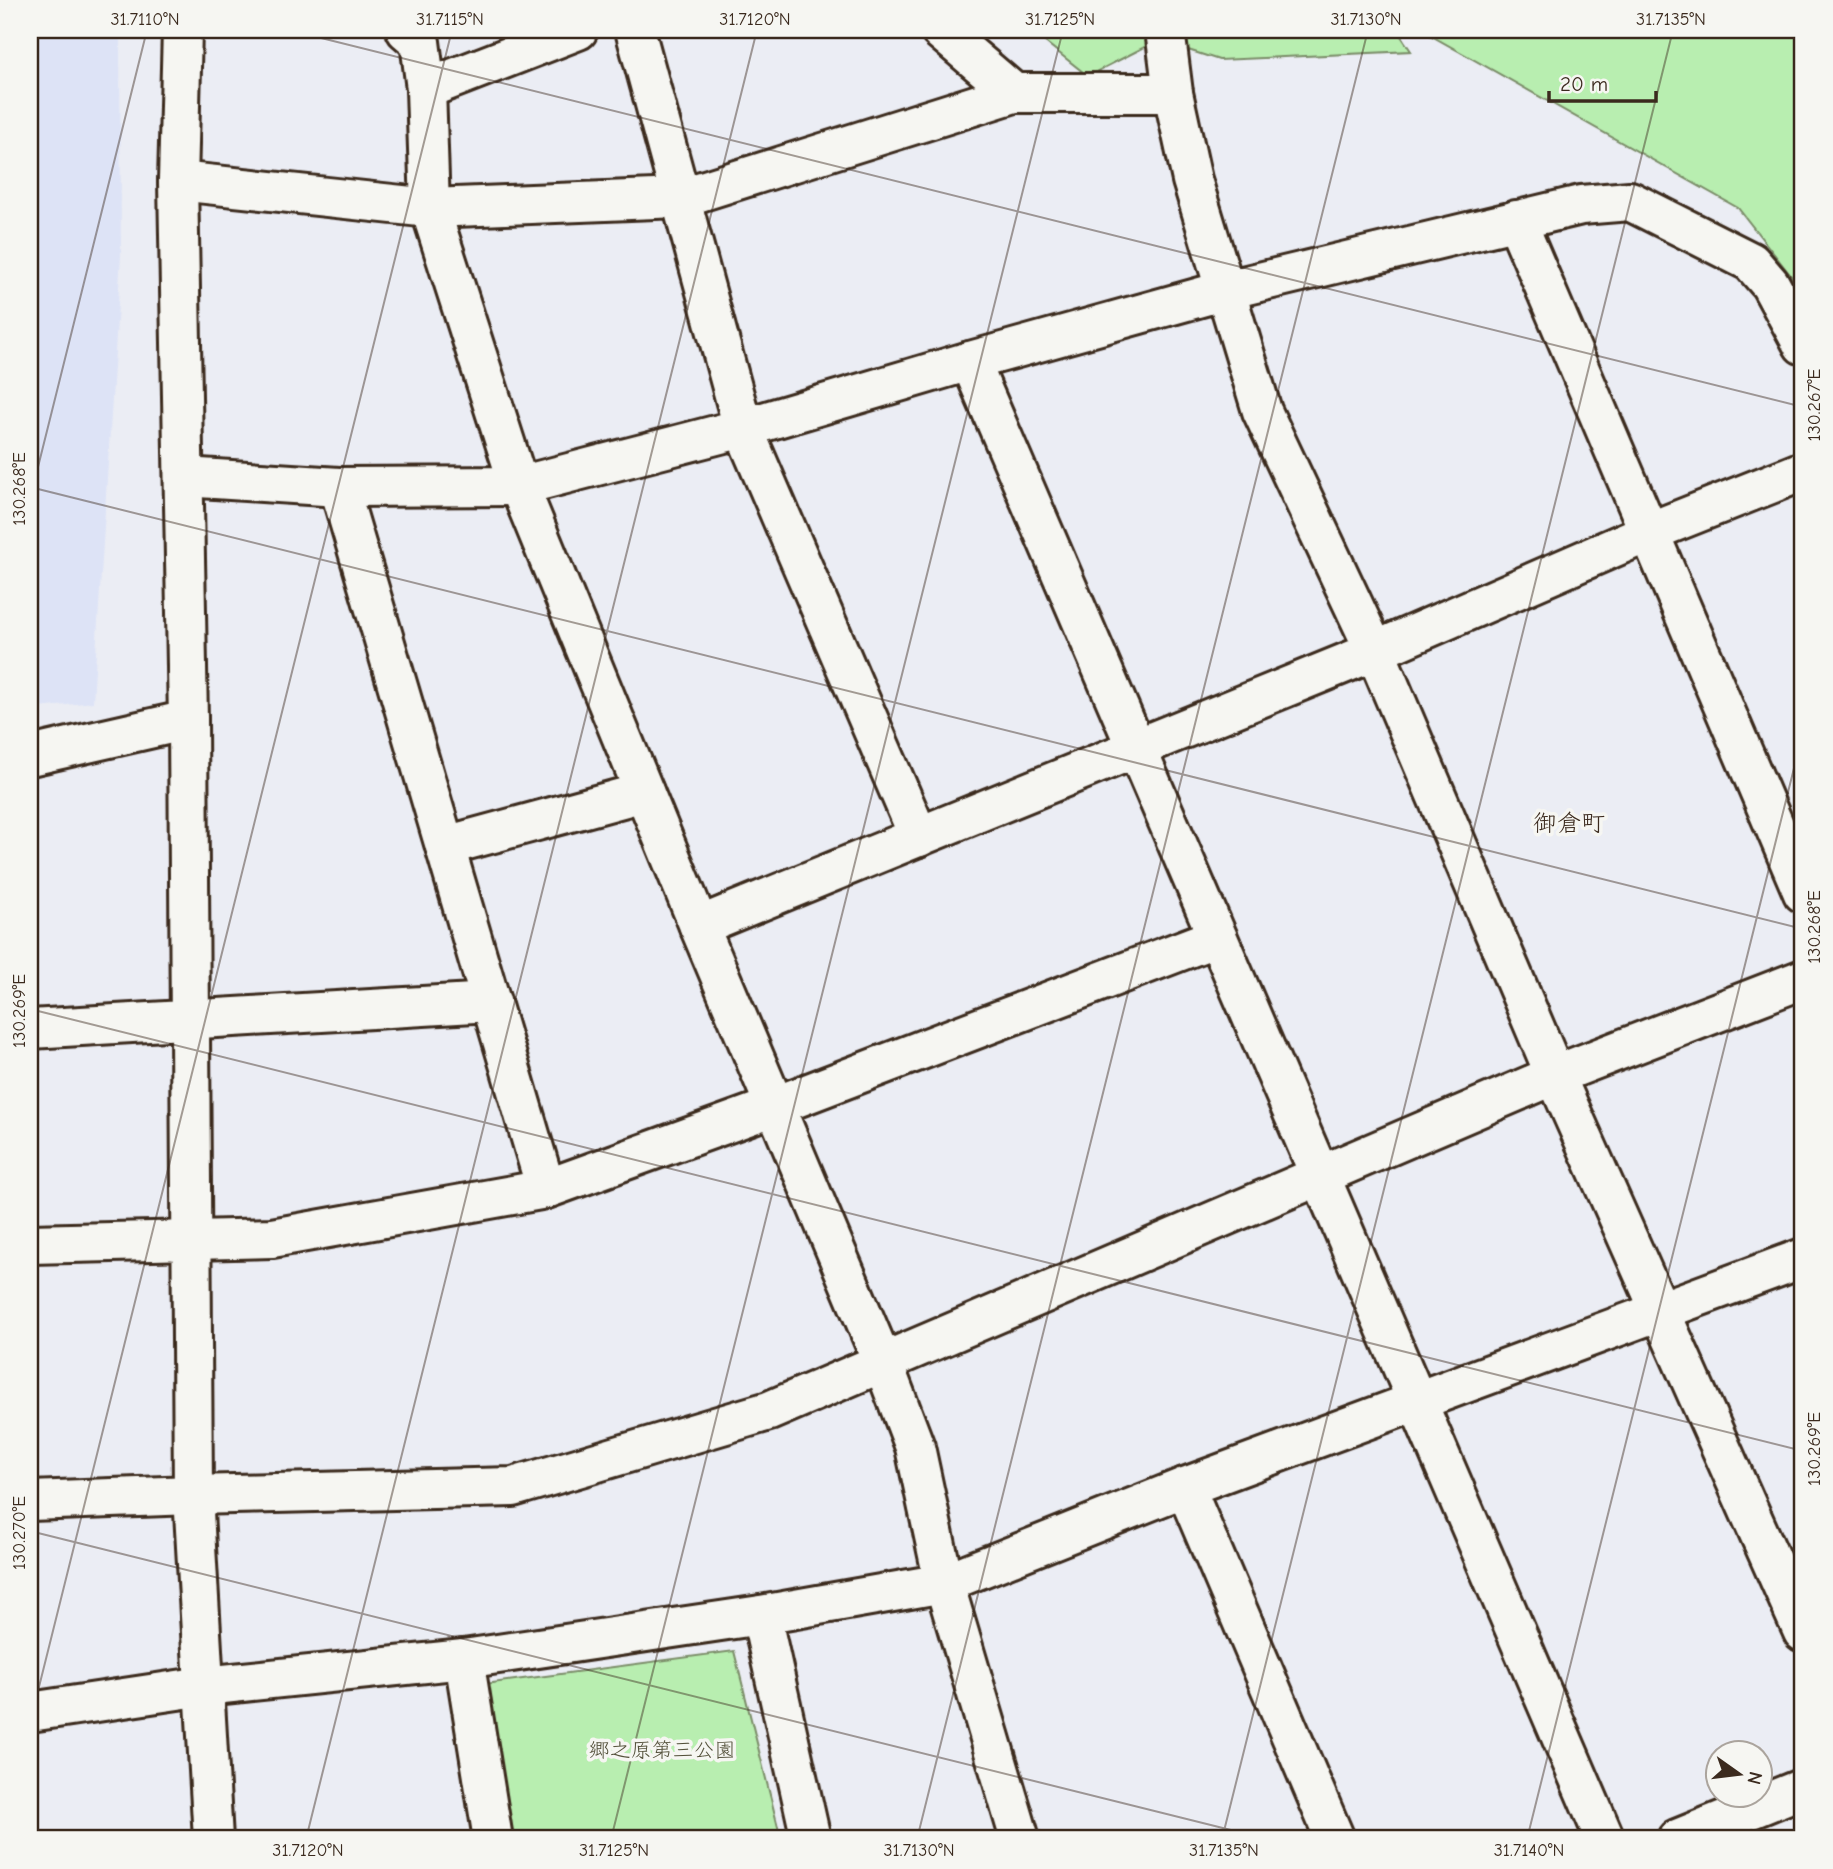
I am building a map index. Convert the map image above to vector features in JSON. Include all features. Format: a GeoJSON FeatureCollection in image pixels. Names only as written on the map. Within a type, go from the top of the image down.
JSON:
{"type":"FeatureCollection","features":[{"type":"Feature","properties":{"kind":"street"},"geometry":{"type":"LineString","coordinates":[[182,30],[178,181],[188,720],[193,1495],[213,1839]]}},
{"type":"Feature","properties":{"kind":"street"},"geometry":{"type":"LineString","coordinates":[[406,30],[420,42],[426,89],[430,208],[519,486],[699,926],[883,1363],[915,1447],[944,1583],[1020,1839]]}},
{"type":"Feature","properties":{"kind":"street"},"geometry":{"type":"LineString","coordinates":[[426,89],[578,30]]}},
{"type":"Feature","properties":{"kind":"street"},"geometry":{"type":"LineString","coordinates":[[635,30],[743,428],[919,837]]}},
{"type":"Feature","properties":{"kind":"street"},"geometry":{"type":"LineString","coordinates":[[940,30],[1014,93]]}},
{"type":"Feature","properties":{"kind":"street"},"geometry":{"type":"LineString","coordinates":[[1165,30],[1172,93],[1192,180],[1262,411],[1375,651],[1555,1075],[1803,1632]]}},
{"type":"Feature","properties":{"kind":"street"},"geometry":{"type":"LineString","coordinates":[[178,181],[430,208],[680,198],[1014,93],[1172,93]]}},
{"type":"Feature","properties":{"kind":"street"},"geometry":{"type":"LineString","coordinates":[[184,477],[339,487],[519,486],[743,428],[1226,290],[1581,205],[1630,201],[1751,262],[1770,284],[1803,345]]}},
{"type":"Feature","properties":{"kind":"street"},"geometry":{"type":"LineString","coordinates":[[1516,220],[1803,893]]}},
{"type":"Feature","properties":{"kind":"street"},"geometry":{"type":"LineString","coordinates":[[970,361],[1605,1839]]}},
{"type":"Feature","properties":{"kind":"street"},"geometry":{"type":"LineString","coordinates":[[699,926],[1375,651],[1649,532],[1803,471]]}},
{"type":"Feature","properties":{"kind":"street"},"geometry":{"type":"LineString","coordinates":[[339,487],[546,1189]]}},
{"type":"Feature","properties":{"kind":"street"},"geometry":{"type":"LineString","coordinates":[[30,756],[188,720]]}},
{"type":"Feature","properties":{"kind":"street"},"geometry":{"type":"LineString","coordinates":[[445,846],[644,792]]}},
{"type":"Feature","properties":{"kind":"street"},"geometry":{"type":"LineString","coordinates":[[30,1244],[272,1238],[546,1189],[775,1106],[1217,937]]}},
{"type":"Feature","properties":{"kind":"street"},"geometry":{"type":"LineString","coordinates":[[30,1501],[513,1487],[769,1411],[1555,1075],[1803,979]]}},
{"type":"Feature","properties":{"kind":"street"},"geometry":{"type":"LineString","coordinates":[[30,1029],[491,1002]]}},
{"type":"Feature","properties":{"kind":"street"},"geometry":{"type":"LineString","coordinates":[[30,1712],[204,1686],[464,1659],[761,1615],[944,1583],[1185,1487],[1803,1258]]}},
{"type":"Feature","properties":{"kind":"street"},"geometry":{"type":"LineString","coordinates":[[1185,1487],[1335,1839]]}},
{"type":"Feature","properties":{"kind":"street"},"geometry":{"type":"LineString","coordinates":[[761,1615],[811,1839]]}},
{"type":"Feature","properties":{"kind":"street"},"geometry":{"type":"LineString","coordinates":[[464,1659],[493,1839]]}},
{"type":"Feature","properties":{"kind":"street"},"geometry":{"type":"LineString","coordinates":[[1677,1839],[1803,1788]]}},
{"type":"Feature","properties":{"kind":"shaded area"},"geometry":{"type":"Polygon","coordinates":[[[30,30],[120,30],[121,256],[93,702],[30,709],[30,30]]]}},
{"type":"Feature","properties":{"kind":"green space"},"geometry":{"type":"Polygon","coordinates":[[[1030,30],[1178,30],[1088,76],[1030,30]]]}},
{"type":"Feature","properties":{"kind":"green space"},"geometry":{"type":"Polygon","coordinates":[[[1184,30],[1397,30],[1411,51],[1219,60],[1179,47],[1184,30]]]}},
{"type":"Feature","properties":{"kind":"green space"},"geometry":{"type":"Polygon","coordinates":[[[1421,30],[1803,30],[1803,291],[1738,208],[1421,30]]]}},
{"type":"Feature","properties":{"kind":"green space","name":"郷之原第三公園"},"geometry":{"type":"Polygon","coordinates":[[[734,1651],[781,1839],[499,1839],[477,1685],[734,1651]]]}},
{"type":"Feature","properties":{"kind":"district","name":"御倉町"},"geometry":{"type":"Point","coordinates":[1569,823]}}]}
